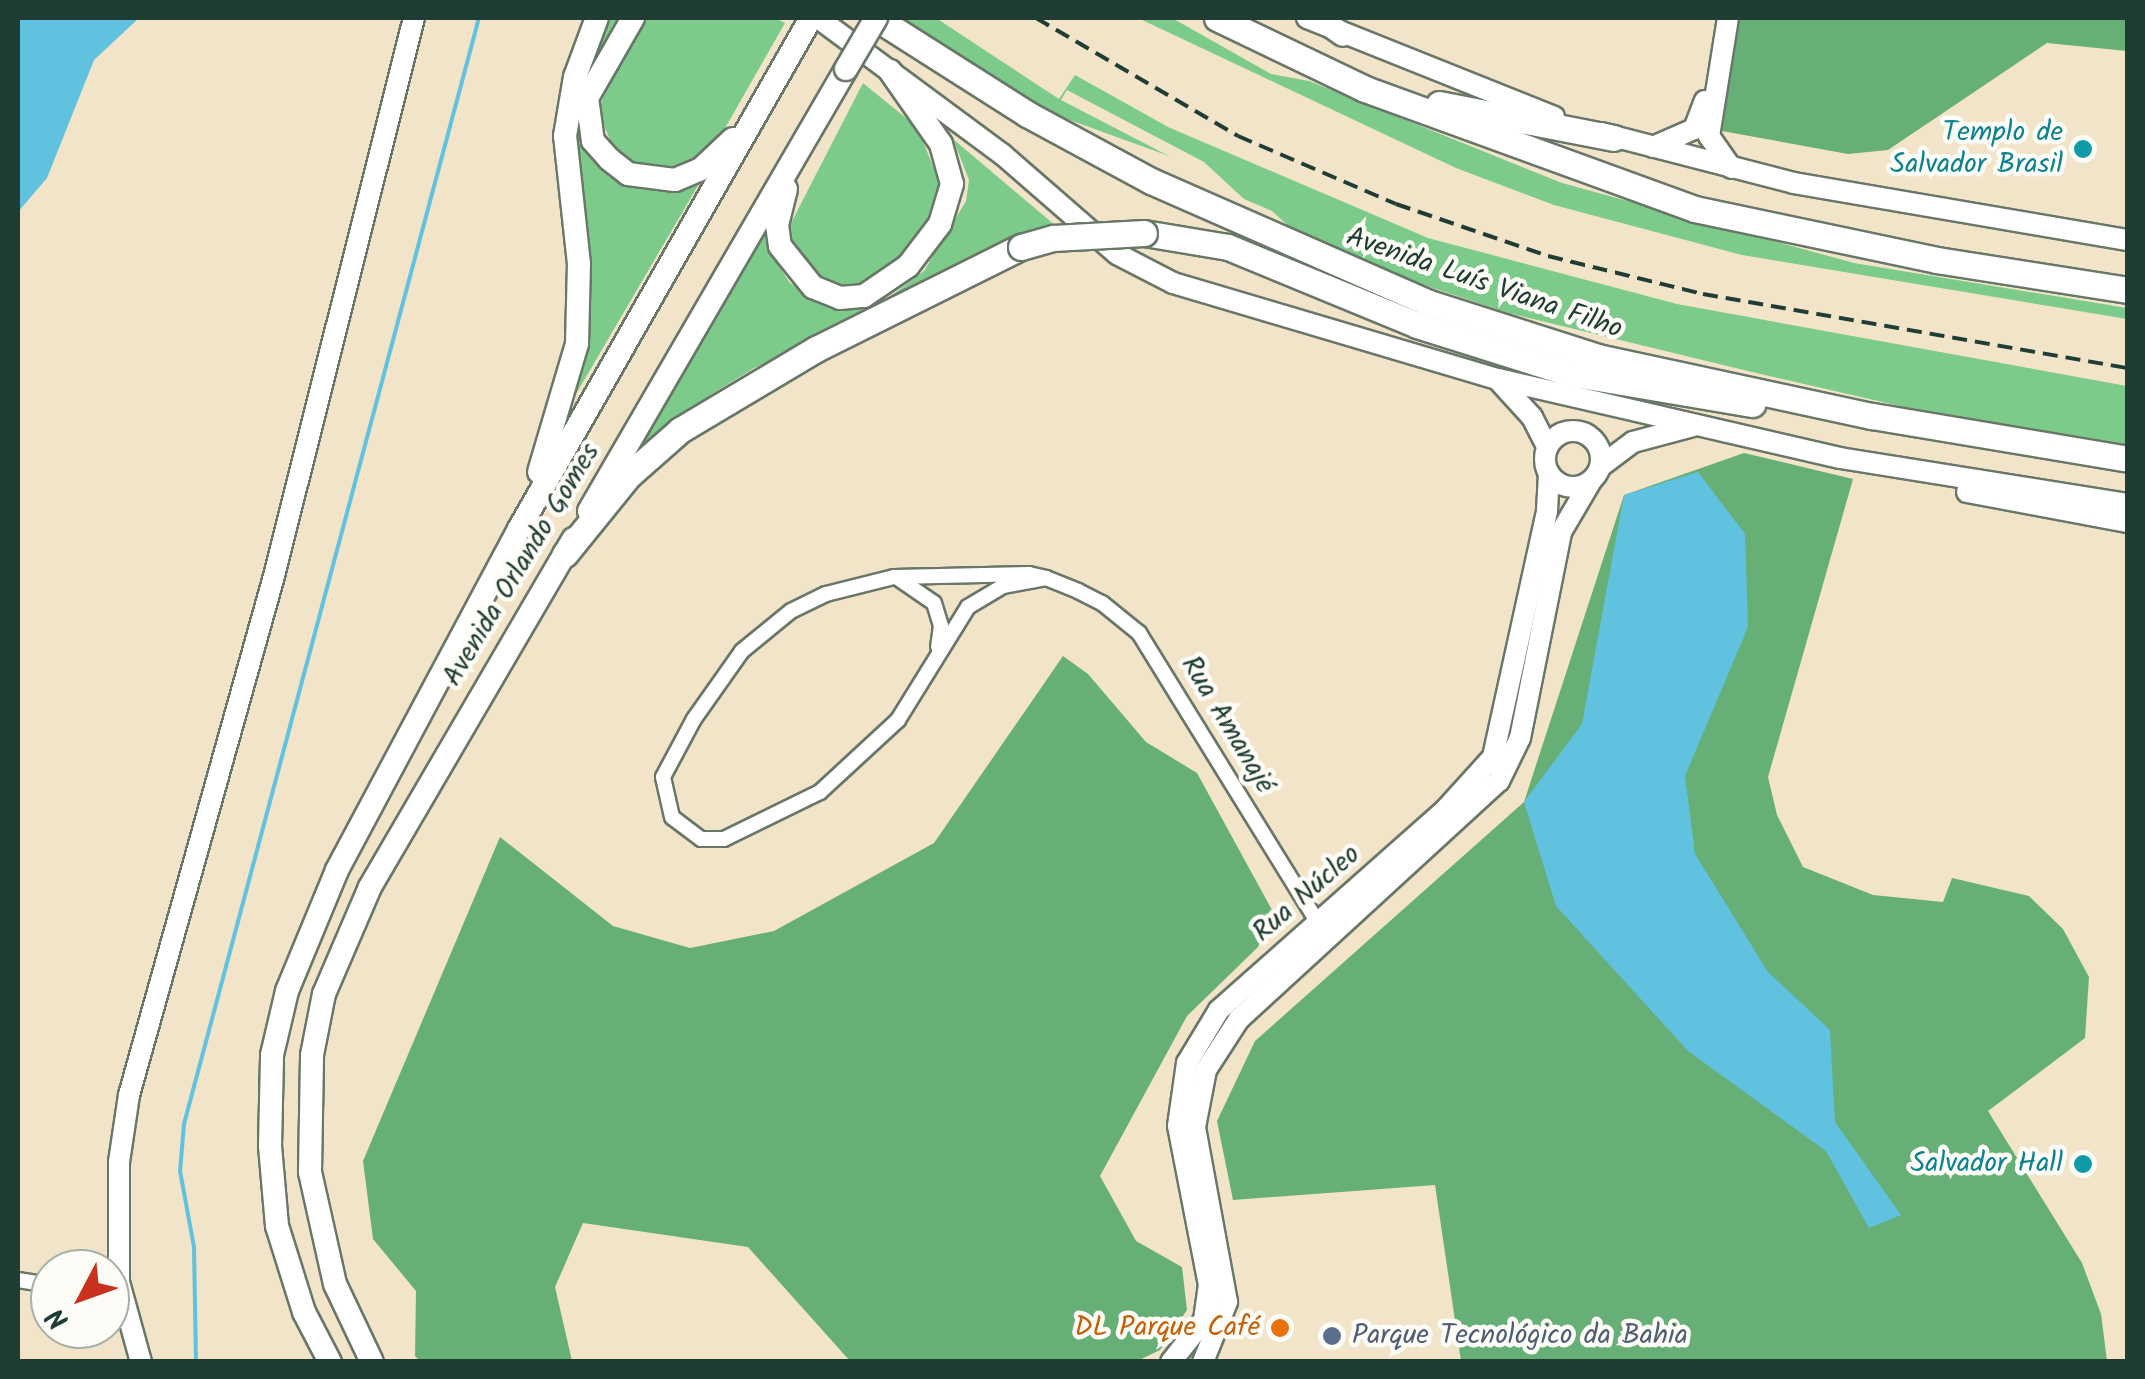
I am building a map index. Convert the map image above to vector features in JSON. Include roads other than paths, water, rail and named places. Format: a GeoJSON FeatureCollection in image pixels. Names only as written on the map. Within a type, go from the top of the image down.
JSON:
{"type":"FeatureCollection","features":[{"type":"Feature","properties":{"kind":"highway","name":"Avenida Luís Viana Filho"},"geometry":{"type":"LineString","coordinates":[[876,18],[1042,123],[1340,268],[1598,357],[1872,416],[2128,459]]}},
{"type":"Feature","properties":{"kind":"highway"},"geometry":{"type":"LineString","coordinates":[[1217,18],[1366,89],[1695,209],[1901,254],[2128,290]]}},
{"type":"Feature","properties":{"kind":"highway"},"geometry":{"type":"LineString","coordinates":[[1366,89],[1614,138]]}},
{"type":"Feature","properties":{"kind":"highway"},"geometry":{"type":"LineString","coordinates":[[565,554],[630,475],[680,430],[832,341],[1021,246],[1053,238],[1144,233],[1228,247],[1417,325],[1570,373],[1692,398],[1872,416]]}},
{"type":"Feature","properties":{"kind":"main road"},"geometry":{"type":"LineString","coordinates":[[115,1249],[119,1162],[130,1095],[278,557],[414,18]]}},
{"type":"Feature","properties":{"kind":"main road"},"geometry":{"type":"LineString","coordinates":[[519,529],[577,344],[579,264],[565,136],[575,76],[598,18]]}},
{"type":"Feature","properties":{"kind":"main road"},"geometry":{"type":"LineString","coordinates":[[633,18],[597,70],[586,118],[594,140],[628,174],[675,180],[701,169],[758,110]]}},
{"type":"Feature","properties":{"kind":"main road","name":"Avenida Orlando Gomes"},"geometry":{"type":"LineString","coordinates":[[372,1362],[336,1284],[310,1172],[312,1056],[324,994],[346,935],[876,18]]}},
{"type":"Feature","properties":{"kind":"main road"},"geometry":{"type":"LineString","coordinates":[[1307,18],[1614,138],[1733,169],[2128,240]]}},
{"type":"Feature","properties":{"kind":"main road"},"geometry":{"type":"LineString","coordinates":[[1319,18],[1343,34]]}},
{"type":"Feature","properties":{"kind":"main road"},"geometry":{"type":"LineString","coordinates":[[1652,148],[1682,139],[1698,124],[1717,18]]}},
{"type":"Feature","properties":{"kind":"main road"},"geometry":{"type":"LineString","coordinates":[[1728,18],[1708,136],[1733,169]]}},
{"type":"Feature","properties":{"kind":"main road"},"geometry":{"type":"LineString","coordinates":[[810,24],[890,70],[1002,154],[1118,254],[1151,273],[1498,379],[1720,427],[1961,490],[2128,522]]}},
{"type":"Feature","properties":{"kind":"main road","name":"Avenida Orlando Gomes"},"geometry":{"type":"LineString","coordinates":[[330,1362],[304,1312],[277,1226],[270,1146],[272,1055],[286,991],[338,870],[519,529],[810,24]]}},
{"type":"Feature","properties":{"kind":"main road"},"geometry":{"type":"LineString","coordinates":[[809,132],[777,226],[786,262],[813,287],[840,298],[886,287],[940,224],[952,184],[941,144],[890,70]]}},
{"type":"Feature","properties":{"kind":"main road"},"geometry":{"type":"LineString","coordinates":[[1498,379],[1532,417],[1547,447],[1549,474],[1574,488],[1596,473],[1599,447],[1586,433],[1568,430],[1547,447]]}},
{"type":"Feature","properties":{"kind":"main road","name":"Rua Núcleo"},"geometry":{"type":"LineString","coordinates":[[1171,1362],[1204,1320],[1210,1285],[1178,1126],[1179,1086],[1220,1010],[1480,804],[1505,771],[1520,738],[1561,532],[1596,473],[1651,434],[1720,427]]}},
{"type":"Feature","properties":{"kind":"main road"},"geometry":{"type":"LineString","coordinates":[[1840,458],[2128,504]]}},
{"type":"Feature","properties":{"kind":"main road","name":"Rua Núcleo"},"geometry":{"type":"LineString","coordinates":[[1203,1362],[1227,1302],[1195,1127],[1202,1084],[1218,1045],[1239,1018],[1322,929],[1446,810],[1493,757],[1506,722],[1549,474]]}},
{"type":"Feature","properties":{"kind":"main road"},"geometry":{"type":"LineString","coordinates":[[130,1329],[141,1362]]}},
{"type":"Feature","properties":{"kind":"street","name":"Rua Amanajé"},"geometry":{"type":"LineString","coordinates":[[1046,578],[978,598],[931,670],[869,752],[787,812],[715,840],[692,835],[672,818],[663,778],[742,651],[791,611],[826,594],[894,577],[997,572],[1046,578],[1102,603],[1139,633],[1322,929]]}},
{"type":"Feature","properties":{"kind":"street","name":"Rua Amanajé"},"geometry":{"type":"LineString","coordinates":[[894,577],[922,592],[940,614],[931,670]]}},
{"type":"Feature","properties":{"kind":"water"},"geometry":{"type":"Polygon","coordinates":[[[18,18],[139,18],[94,60],[47,178],[18,212],[18,18]]]}},
{"type":"Feature","properties":{"kind":"water"},"geometry":{"type":"Polygon","coordinates":[[[1698,472],[1745,534],[1748,627],[1685,776],[1695,854],[1768,972],[1830,1030],[1835,1122],[1901,1215],[1869,1228],[1826,1151],[1688,1051],[1556,906],[1524,802],[1582,724],[1624,495],[1698,472]]]}},
{"type":"Feature","properties":{"kind":"waterway"},"geometry":{"type":"LineString","coordinates":[[196,1362],[194,1247],[180,1171],[184,1124],[479,18]]}},
{"type":"Feature","properties":{"kind":"railway"},"geometry":{"type":"LineString","coordinates":[[1036,18],[1238,136],[1396,204],[1548,256],[1703,294],[2128,368]]}},
{"type":"Feature","properties":{"kind":"place","name":"Templo de Salvador Brasil"},"geometry":{"type":"Point","coordinates":[2083,149]}},
{"type":"Feature","properties":{"kind":"place","name":"Salvador Hall"},"geometry":{"type":"Point","coordinates":[2083,1164]}},
{"type":"Feature","properties":{"kind":"place","name":"DL Parque Café"},"geometry":{"type":"Point","coordinates":[1280,1328]}},
{"type":"Feature","properties":{"kind":"place","name":"Parque Tecnológico da Bahia"},"geometry":{"type":"Point","coordinates":[1332,1336]}}]}
